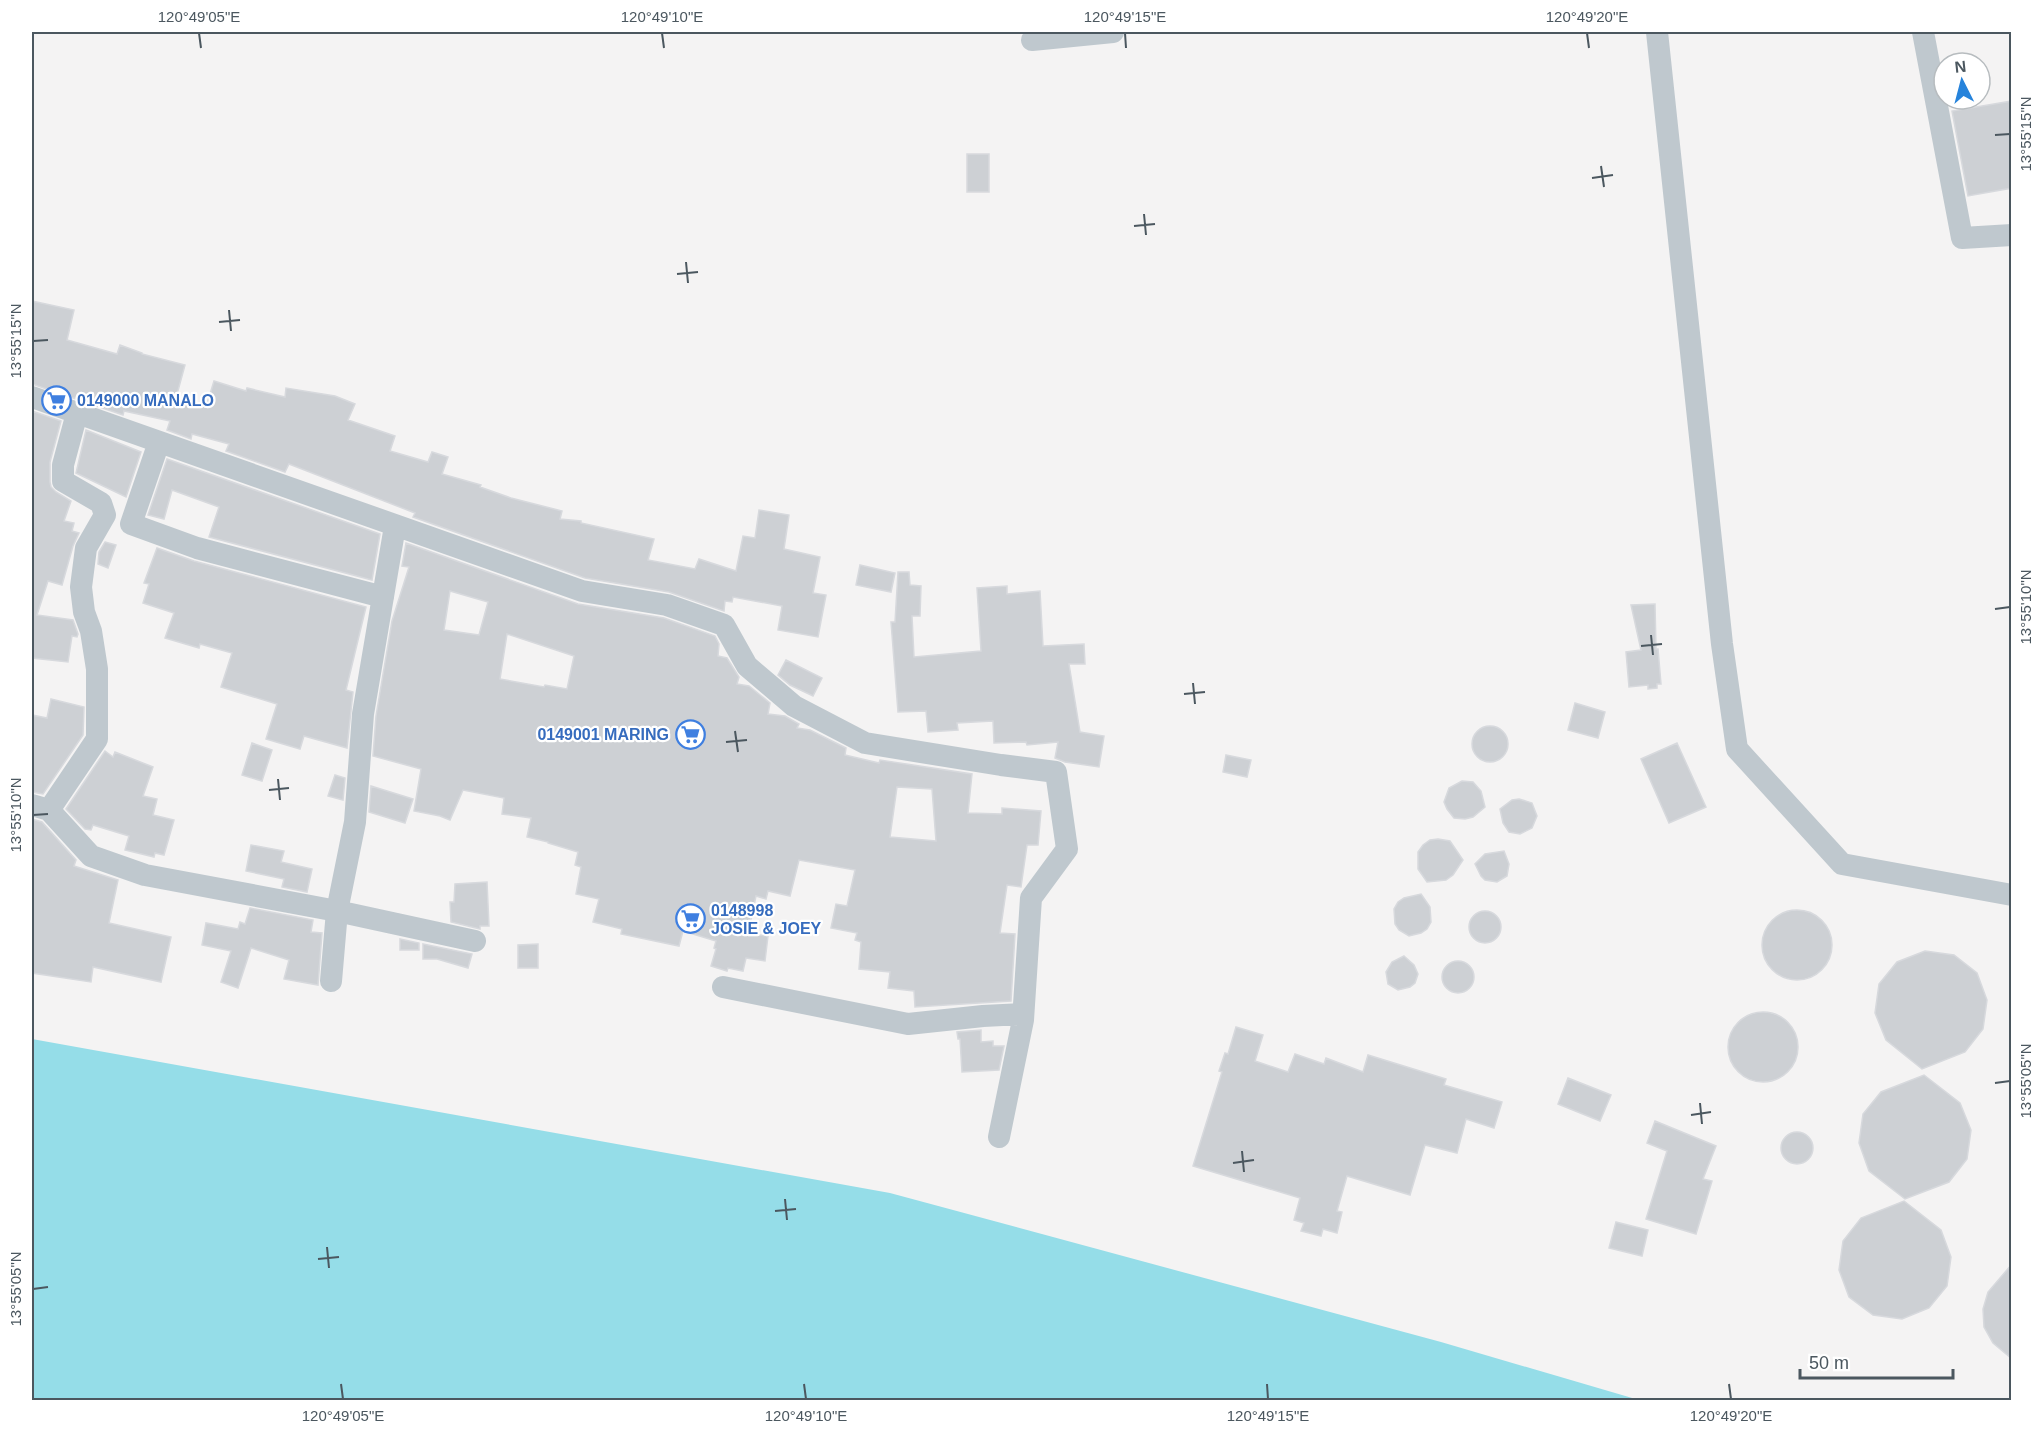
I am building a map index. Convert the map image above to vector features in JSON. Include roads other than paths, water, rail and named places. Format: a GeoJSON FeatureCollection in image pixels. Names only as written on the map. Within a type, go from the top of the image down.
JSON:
{"type":"FeatureCollection","features":[{"type":"Feature","properties":{"kind":"street"},"geometry":{"type":"LineString","coordinates":[[1032,40],[1113,32]]}},
{"type":"Feature","properties":{"kind":"street"},"geometry":{"type":"LineString","coordinates":[[1657,32],[1720,632],[1737,749],[1842,864],[2012,895]]}},
{"type":"Feature","properties":{"kind":"street"},"geometry":{"type":"LineString","coordinates":[[1923,32],[1962,238],[2012,235]]}},
{"type":"Feature","properties":{"kind":"street"},"geometry":{"type":"LineString","coordinates":[[32,396],[582,591],[667,605],[724,625],[747,666],[794,706],[865,743],[1056,772],[1066,849],[1031,898],[1023,1014],[999,1137]]}},
{"type":"Feature","properties":{"kind":"street"},"geometry":{"type":"LineString","coordinates":[[77,413],[63,465],[63,481],[101,502],[105,515],[87,548],[81,586],[84,612],[91,631],[97,669],[97,739],[40,807],[91,856],[134,872],[337,910],[475,941]]}},
{"type":"Feature","properties":{"kind":"street"},"geometry":{"type":"LineString","coordinates":[[159,442],[131,524],[198,548],[383,597]]}},
{"type":"Feature","properties":{"kind":"street"},"geometry":{"type":"LineString","coordinates":[[331,981],[337,910],[356,822],[363,714],[395,526]]}},
{"type":"Feature","properties":{"kind":"street"},"geometry":{"type":"LineString","coordinates":[[723,987],[908,1024],[1023,1014]]}},
{"type":"Feature","properties":{"kind":"water"},"geometry":{"type":"Polygon","coordinates":[[[32,1039],[890,1193],[1441,1342],[1639,1400],[32,1400],[32,1039]]]}},
{"type":"Feature","properties":{"kind":"place","name":"0149000 MANALO"},"geometry":{"type":"Point","coordinates":[56,400]}},
{"type":"Feature","properties":{"kind":"place","name":"0149001 MARING"},"geometry":{"type":"Point","coordinates":[690,734]}},
{"type":"Feature","properties":{"kind":"place","name":"0148998 JOSIE & JOEY"},"geometry":{"type":"Point","coordinates":[690,919]}}]}
